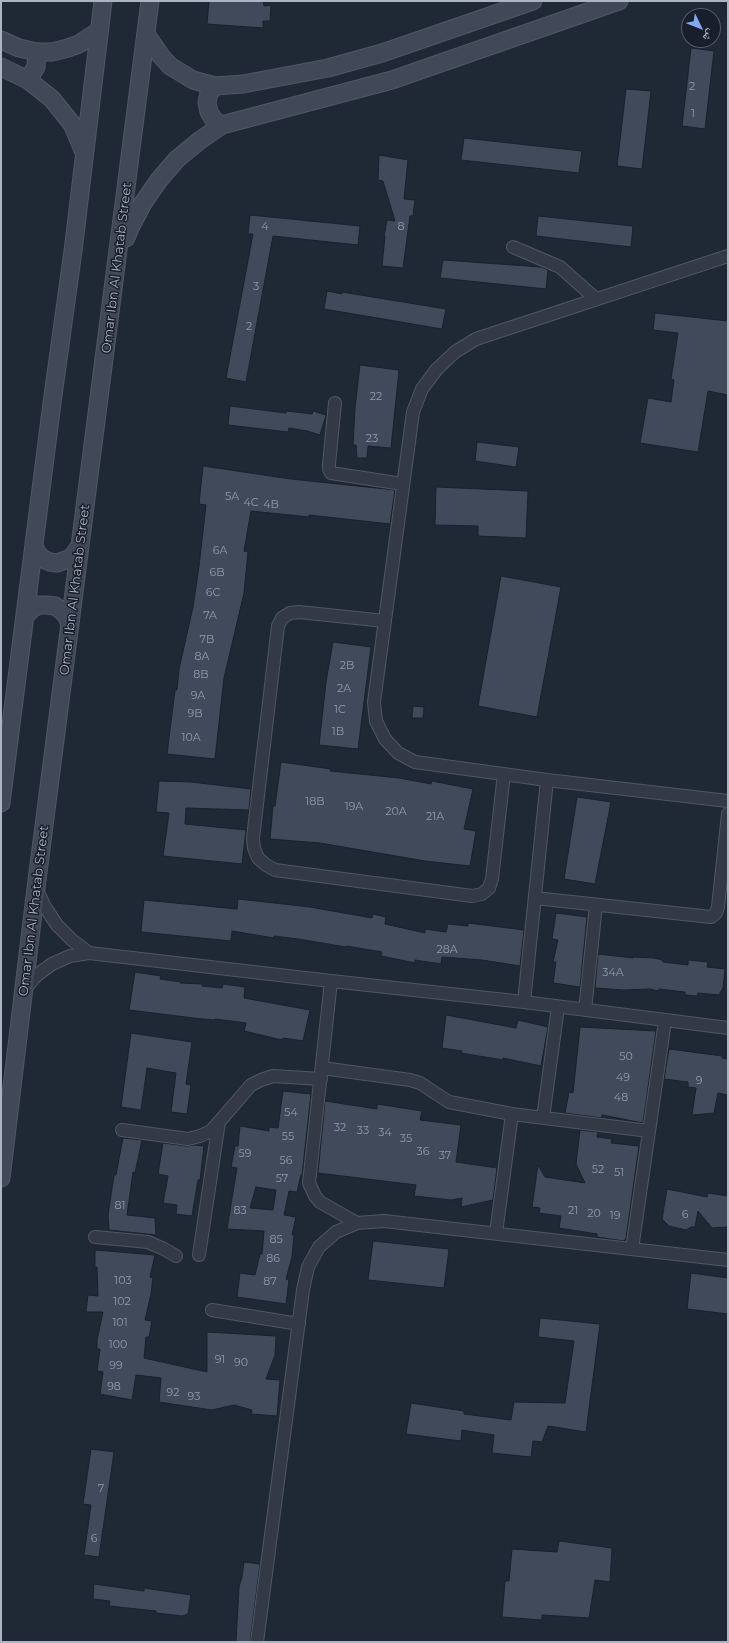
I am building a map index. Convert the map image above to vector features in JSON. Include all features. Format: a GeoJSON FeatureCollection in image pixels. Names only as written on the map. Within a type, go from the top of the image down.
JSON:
{"type":"FeatureCollection","features":[{"type":"Feature","properties":{"kind":"street"},"geometry":{"type":"LineString","coordinates":[[1,803],[85,154],[103,1]]}},
{"type":"Feature","properties":{"kind":"street","name":"Omar Ibn Al Khatab Street"},"geometry":{"type":"LineString","coordinates":[[1,1178],[36,888],[150,1]]}},
{"type":"Feature","properties":{"kind":"street"},"geometry":{"type":"LineString","coordinates":[[146,34],[152,46],[170,66],[193,80],[215,86],[243,84],[328,68],[382,53],[532,1]]}},
{"type":"Feature","properties":{"kind":"street"},"geometry":{"type":"LineString","coordinates":[[117,267],[130,228],[143,203],[159,180],[183,154],[199,141],[222,126],[392,80],[619,1]]}},
{"type":"Feature","properties":{"kind":"street"},"geometry":{"type":"LineString","coordinates":[[2,37],[19,48],[37,52],[52,52],[68,48],[90,38],[99,31]]}},
{"type":"Feature","properties":{"kind":"street"},"geometry":{"type":"LineString","coordinates":[[28,80],[36,67],[37,52]]}},
{"type":"Feature","properties":{"kind":"street"},"geometry":{"type":"LineString","coordinates":[[1,66],[28,80],[52,99],[77,134],[85,154]]}},
{"type":"Feature","properties":{"kind":"street"},"geometry":{"type":"LineString","coordinates":[[215,86],[209,93],[207,103],[209,112],[214,120],[222,126]]}},
{"type":"Feature","properties":{"kind":"street"},"geometry":{"type":"LineString","coordinates":[[513,247],[560,267],[596,299]]}},
{"type":"Feature","properties":{"kind":"street"},"geometry":{"type":"LineString","coordinates":[[728,256],[476,339],[455,352],[436,369],[422,389],[413,412],[374,702],[376,721],[384,738],[398,753],[415,762],[547,780],[728,801]]}},
{"type":"Feature","properties":{"kind":"street"},"geometry":{"type":"LineString","coordinates":[[335,403],[329,464],[331,473],[403,484]]}},
{"type":"Feature","properties":{"kind":"street"},"geometry":{"type":"LineString","coordinates":[[34,547],[43,559],[58,563],[71,558],[80,546]]}},
{"type":"Feature","properties":{"kind":"street"},"geometry":{"type":"LineString","coordinates":[[26,615],[32,609],[39,606],[55,606],[62,611],[70,624]]}},
{"type":"Feature","properties":{"kind":"street"},"geometry":{"type":"LineString","coordinates":[[385,622],[299,612],[290,613],[282,618],[278,626],[253,838],[254,848],[258,858],[275,870],[472,896],[482,894],[489,888],[492,879],[504,774]]}},
{"type":"Feature","properties":{"kind":"street"},"geometry":{"type":"LineString","coordinates":[[524,1002],[547,780]]}},
{"type":"Feature","properties":{"kind":"street"},"geometry":{"type":"LineString","coordinates":[[534,898],[711,917],[716,913],[718,907],[728,814]]}},
{"type":"Feature","properties":{"kind":"street"},"geometry":{"type":"LineString","coordinates":[[36,888],[45,907],[57,925],[72,940],[89,953]]}},
{"type":"Feature","properties":{"kind":"street"},"geometry":{"type":"LineString","coordinates":[[585,1010],[596,905]]}},
{"type":"Feature","properties":{"kind":"street"},"geometry":{"type":"LineString","coordinates":[[24,990],[37,975],[52,964],[70,956],[89,953],[524,1002],[728,1028]]}},
{"type":"Feature","properties":{"kind":"street"},"geometry":{"type":"LineString","coordinates":[[331,981],[310,1183],[315,1196],[320,1202],[357,1223]]}},
{"type":"Feature","properties":{"kind":"street"},"geometry":{"type":"LineString","coordinates":[[543,1118],[558,1006]]}},
{"type":"Feature","properties":{"kind":"street"},"geometry":{"type":"LineString","coordinates":[[632,1249],[665,1021]]}},
{"type":"Feature","properties":{"kind":"street"},"geometry":{"type":"LineString","coordinates":[[122,1130],[188,1139],[205,1133],[219,1122],[251,1085],[273,1076],[321,1074],[410,1080],[420,1083],[449,1102],[512,1114],[649,1131]]}},
{"type":"Feature","properties":{"kind":"street"},"geometry":{"type":"LineString","coordinates":[[496,1233],[512,1114]]}},
{"type":"Feature","properties":{"kind":"street"},"geometry":{"type":"LineString","coordinates":[[199,1255],[219,1122]]}},
{"type":"Feature","properties":{"kind":"street"},"geometry":{"type":"LineString","coordinates":[[257,1642],[299,1324],[308,1267],[319,1247],[336,1232],[357,1223],[384,1220],[728,1260]]}},
{"type":"Feature","properties":{"kind":"street"},"geometry":{"type":"LineString","coordinates":[[95,1238],[148,1242],[176,1256]]}},
{"type":"Feature","properties":{"kind":"street"},"geometry":{"type":"LineString","coordinates":[[212,1310],[299,1324]]}},
{"type":"Feature","properties":{"kind":"building"},"geometry":{"type":"Polygon","coordinates":[[[209,1],[263,1],[264,6],[271,5],[270,21],[263,21],[263,28],[207,24],[209,1]]]}},
{"type":"Feature","properties":{"kind":"building"},"geometry":{"type":"Polygon","coordinates":[[[691,48],[714,51],[705,129],[682,126],[691,48]]]}},
{"type":"Feature","properties":{"kind":"building"},"geometry":{"type":"Polygon","coordinates":[[[626,89],[651,91],[642,169],[617,166],[626,89]]]}},
{"type":"Feature","properties":{"kind":"building"},"geometry":{"type":"Polygon","coordinates":[[[464,138],[582,151],[579,173],[461,160],[464,138]]]}},
{"type":"Feature","properties":{"kind":"building"},"geometry":{"type":"Polygon","coordinates":[[[379,155],[408,160],[404,199],[415,200],[413,216],[410,216],[403,268],[382,266],[384,236],[387,220],[395,221],[383,181],[378,180],[379,155]]]}},
{"type":"Feature","properties":{"kind":"building"},"geometry":{"type":"Polygon","coordinates":[[[250,215],[360,226],[358,245],[273,236],[246,382],[226,378],[253,234],[248,234],[250,215]]]}},
{"type":"Feature","properties":{"kind":"building"},"geometry":{"type":"Polygon","coordinates":[[[538,216],[633,226],[631,247],[536,236],[538,216]]]}},
{"type":"Feature","properties":{"kind":"building"},"geometry":{"type":"Polygon","coordinates":[[[443,260],[541,267],[548,270],[546,289],[440,278],[443,260]]]}},
{"type":"Feature","properties":{"kind":"building"},"geometry":{"type":"Polygon","coordinates":[[[327,291],[342,294],[342,292],[446,309],[442,329],[324,309],[327,291]]]}},
{"type":"Feature","properties":{"kind":"building"},"geometry":{"type":"Polygon","coordinates":[[[655,313],[728,321],[728,395],[708,391],[698,452],[640,443],[648,398],[671,402],[674,380],[671,379],[678,333],[653,330],[655,313]]]}},
{"type":"Feature","properties":{"kind":"building"},"geometry":{"type":"Polygon","coordinates":[[[360,365],[399,370],[391,448],[368,446],[367,458],[357,458],[356,445],[353,445],[355,408],[360,365]]]}},
{"type":"Feature","properties":{"kind":"building"},"geometry":{"type":"Polygon","coordinates":[[[230,406],[286,413],[287,411],[312,414],[313,411],[326,415],[320,435],[289,428],[288,432],[228,425],[230,406]]]}},
{"type":"Feature","properties":{"kind":"building"},"geometry":{"type":"Polygon","coordinates":[[[477,442],[519,447],[516,467],[475,461],[477,442]]]}},
{"type":"Feature","properties":{"kind":"building"},"geometry":{"type":"Polygon","coordinates":[[[203,466],[291,479],[395,490],[390,524],[309,515],[309,517],[251,511],[244,551],[248,552],[244,593],[224,678],[215,759],[167,754],[175,690],[177,690],[179,669],[193,607],[199,566],[206,505],[199,504],[203,466]]]}},
{"type":"Feature","properties":{"kind":"building"},"geometry":{"type":"Polygon","coordinates":[[[436,487],[528,491],[526,538],[478,536],[478,526],[435,525],[436,487]]]}},
{"type":"Feature","properties":{"kind":"building"},"geometry":{"type":"Polygon","coordinates":[[[501,576],[561,587],[537,717],[478,706],[501,576]]]}},
{"type":"Feature","properties":{"kind":"building"},"geometry":{"type":"Polygon","coordinates":[[[333,642],[371,647],[358,749],[319,745],[326,682],[333,642]]]}},
{"type":"Feature","properties":{"kind":"building"},"geometry":{"type":"Polygon","coordinates":[[[413,706],[424,707],[423,718],[412,718],[413,706]]]}},
{"type":"Feature","properties":{"kind":"building"},"geometry":{"type":"Polygon","coordinates":[[[281,762],[331,769],[330,771],[399,778],[431,784],[432,781],[473,789],[464,829],[476,831],[470,866],[425,861],[320,843],[270,839],[273,806],[275,806],[281,762]]]}},
{"type":"Feature","properties":{"kind":"building"},"geometry":{"type":"Polygon","coordinates":[[[159,781],[191,782],[251,789],[249,810],[186,808],[185,824],[246,830],[242,864],[163,856],[169,813],[156,812],[159,781]]]}},
{"type":"Feature","properties":{"kind":"building"},"geometry":{"type":"Polygon","coordinates":[[[577,797],[611,802],[595,884],[564,879],[577,797]]]}},
{"type":"Feature","properties":{"kind":"building"},"geometry":{"type":"Polygon","coordinates":[[[238,899],[310,907],[372,918],[373,914],[386,917],[385,924],[425,933],[425,929],[446,932],[448,924],[468,926],[468,923],[524,930],[520,966],[482,960],[442,957],[441,964],[415,960],[415,963],[381,956],[382,952],[298,939],[274,936],[274,938],[232,931],[231,941],[141,932],[144,900],[237,909],[238,899]]]}},
{"type":"Feature","properties":{"kind":"building"},"geometry":{"type":"Polygon","coordinates":[[[556,913],[587,917],[580,987],[553,983],[556,962],[553,962],[558,940],[552,939],[556,913]]]}},
{"type":"Feature","properties":{"kind":"building"},"geometry":{"type":"Polygon","coordinates":[[[598,954],[633,958],[654,958],[662,960],[663,962],[688,965],[688,960],[708,962],[707,967],[725,969],[723,988],[719,995],[698,993],[697,996],[685,995],[685,992],[659,989],[658,991],[650,989],[623,990],[595,988],[598,954]]]}},
{"type":"Feature","properties":{"kind":"building"},"geometry":{"type":"Polygon","coordinates":[[[135,972],[161,976],[160,979],[181,982],[180,983],[202,984],[202,986],[222,988],[223,984],[245,987],[244,998],[310,1010],[303,1041],[283,1038],[282,1040],[244,1031],[246,1023],[129,1010],[135,972]]]}},
{"type":"Feature","properties":{"kind":"building"},"geometry":{"type":"Polygon","coordinates":[[[446,1015],[516,1028],[518,1020],[548,1027],[541,1066],[503,1058],[503,1060],[461,1053],[462,1051],[442,1048],[446,1015]]]}},
{"type":"Feature","properties":{"kind":"building"},"geometry":{"type":"Polygon","coordinates":[[[580,1027],[656,1031],[643,1123],[602,1115],[602,1118],[565,1113],[569,1092],[573,1093],[580,1027]]]}},
{"type":"Feature","properties":{"kind":"building"},"geometry":{"type":"Polygon","coordinates":[[[131,1033],[192,1042],[186,1084],[191,1085],[187,1114],[171,1112],[176,1073],[147,1068],[141,1110],[121,1107],[131,1033]]]}},
{"type":"Feature","properties":{"kind":"building"},"geometry":{"type":"Polygon","coordinates":[[[669,1049],[722,1056],[722,1058],[728,1059],[728,1095],[718,1093],[714,1113],[692,1115],[696,1088],[688,1087],[688,1082],[664,1079],[669,1049]]]}},
{"type":"Feature","properties":{"kind":"building"},"geometry":{"type":"Polygon","coordinates":[[[283,1091],[311,1094],[302,1175],[297,1192],[289,1191],[284,1215],[296,1217],[292,1235],[294,1235],[292,1257],[286,1279],[289,1280],[286,1304],[237,1297],[240,1273],[255,1275],[260,1254],[262,1254],[264,1231],[227,1229],[237,1168],[231,1167],[235,1146],[238,1146],[240,1126],[269,1131],[269,1127],[278,1128],[283,1091]],[[256,1187],[250,1208],[273,1210],[276,1190],[256,1187]]]}},
{"type":"Feature","properties":{"kind":"building"},"geometry":{"type":"Polygon","coordinates":[[[325,1101],[377,1109],[377,1104],[422,1111],[420,1120],[461,1125],[456,1162],[497,1168],[493,1200],[461,1207],[462,1198],[451,1200],[414,1196],[416,1185],[318,1173],[325,1101]]]}},
{"type":"Feature","properties":{"kind":"building"},"geometry":{"type":"Polygon","coordinates":[[[580,1130],[598,1132],[597,1137],[612,1139],[611,1143],[639,1146],[626,1238],[624,1241],[597,1237],[597,1234],[559,1228],[561,1216],[539,1213],[540,1208],[532,1207],[538,1165],[545,1177],[585,1183],[576,1164],[580,1130]]]}},
{"type":"Feature","properties":{"kind":"building"},"geometry":{"type":"Polygon","coordinates":[[[123,1138],[142,1140],[135,1173],[133,1172],[127,1215],[155,1218],[156,1235],[109,1230],[108,1215],[114,1175],[116,1175],[123,1138]]]}},
{"type":"Feature","properties":{"kind":"building"},"geometry":{"type":"Polygon","coordinates":[[[163,1143],[187,1146],[204,1146],[200,1180],[198,1180],[192,1216],[176,1214],[177,1205],[163,1203],[168,1176],[158,1174],[163,1143]]]}},
{"type":"Feature","properties":{"kind":"building"},"geometry":{"type":"Polygon","coordinates":[[[667,1189],[707,1197],[708,1193],[728,1196],[728,1227],[712,1228],[698,1211],[695,1227],[691,1227],[686,1230],[669,1226],[662,1219],[667,1189]]]}},
{"type":"Feature","properties":{"kind":"building"},"geometry":{"type":"Polygon","coordinates":[[[373,1241],[449,1249],[444,1288],[368,1280],[373,1241]]]}},
{"type":"Feature","properties":{"kind":"building"},"geometry":{"type":"Polygon","coordinates":[[[95,1250],[155,1255],[150,1277],[153,1278],[151,1294],[145,1320],[152,1321],[149,1337],[146,1337],[144,1358],[207,1372],[207,1332],[276,1336],[275,1355],[266,1379],[280,1380],[277,1416],[251,1414],[252,1410],[234,1405],[212,1410],[159,1402],[161,1378],[136,1375],[132,1400],[100,1394],[103,1372],[97,1371],[100,1349],[97,1349],[97,1340],[103,1312],[86,1312],[88,1295],[98,1296],[95,1250]]]}},
{"type":"Feature","properties":{"kind":"building"},"geometry":{"type":"Polygon","coordinates":[[[691,1273],[728,1278],[728,1314],[687,1309],[691,1273]]]}},
{"type":"Feature","properties":{"kind":"building"},"geometry":{"type":"Polygon","coordinates":[[[540,1318],[600,1324],[586,1432],[548,1426],[542,1442],[533,1441],[531,1457],[492,1453],[494,1435],[462,1430],[461,1441],[406,1434],[411,1403],[464,1411],[464,1414],[511,1420],[514,1402],[565,1403],[574,1341],[538,1337],[540,1318]]]}},
{"type":"Feature","properties":{"kind":"building"},"geometry":{"type":"Polygon","coordinates":[[[91,1449],[114,1452],[99,1557],[84,1555],[91,1505],[83,1504],[91,1449]]]}},
{"type":"Feature","properties":{"kind":"building"},"geometry":{"type":"Polygon","coordinates":[[[559,1541],[612,1548],[610,1582],[595,1580],[589,1618],[542,1615],[542,1620],[502,1617],[505,1581],[509,1581],[512,1549],[557,1552],[559,1541]]]}},
{"type":"Feature","properties":{"kind":"building"},"geometry":{"type":"Polygon","coordinates":[[[244,1562],[260,1564],[250,1642],[236,1642],[239,1587],[244,1562]]]}},
{"type":"Feature","properties":{"kind":"building"},"geometry":{"type":"Polygon","coordinates":[[[94,1584],[144,1591],[144,1588],[191,1595],[188,1614],[182,1616],[156,1613],[156,1611],[109,1606],[110,1601],[93,1599],[94,1584]]]}}]}
